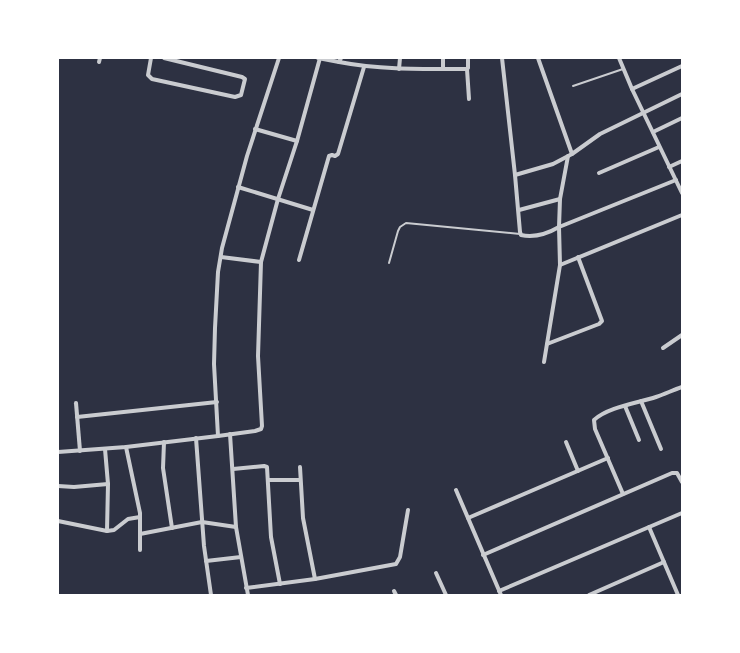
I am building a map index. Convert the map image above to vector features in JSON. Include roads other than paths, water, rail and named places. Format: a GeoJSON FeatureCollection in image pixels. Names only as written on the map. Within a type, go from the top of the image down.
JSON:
{"type":"FeatureCollection","features":[{"type":"Feature","properties":{"kind":"street"},"geometry":{"type":"LineString","coordinates":[[151,58],[148,73],[149,78],[235,97],[240,97],[241,95],[245,82],[242,77],[164,58]]}},
{"type":"Feature","properties":{"kind":"street"},"geometry":{"type":"LineString","coordinates":[[218,436],[214,364],[215,328],[221,257],[238,187],[255,129],[279,58]]}},
{"type":"Feature","properties":{"kind":"street"},"geometry":{"type":"LineString","coordinates":[[58,452],[105,449],[218,436],[255,431],[261,428],[258,356],[261,262],[278,199],[297,141],[319,58],[340,60],[364,67],[398,69],[468,69]]}},
{"type":"Feature","properties":{"kind":"street"},"geometry":{"type":"LineString","coordinates":[[398,69],[400,58]]}},
{"type":"Feature","properties":{"kind":"street"},"geometry":{"type":"LineString","coordinates":[[443,58],[443,69]]}},
{"type":"Feature","properties":{"kind":"street"},"geometry":{"type":"LineString","coordinates":[[468,58],[469,99]]}},
{"type":"Feature","properties":{"kind":"street"},"geometry":{"type":"LineString","coordinates":[[502,58],[516,175],[520,234],[523,236],[545,235],[559,227],[676,180]]}},
{"type":"Feature","properties":{"kind":"street"},"geometry":{"type":"LineString","coordinates":[[538,58],[570,155],[560,199],[560,265],[544,362]]}},
{"type":"Feature","properties":{"kind":"street"},"geometry":{"type":"LineString","coordinates":[[619,58],[652,132],[682,193]]}},
{"type":"Feature","properties":{"kind":"street"},"geometry":{"type":"LineString","coordinates":[[632,89],[682,66]]}},
{"type":"Feature","properties":{"kind":"street"},"geometry":{"type":"LineString","coordinates":[[299,260],[329,156],[335,156],[338,154],[364,67]]}},
{"type":"Feature","properties":{"kind":"street"},"geometry":{"type":"LineString","coordinates":[[516,175],[553,164],[570,155],[600,134],[682,94]]}},
{"type":"Feature","properties":{"kind":"street"},"geometry":{"type":"LineString","coordinates":[[652,132],[682,118]]}},
{"type":"Feature","properties":{"kind":"street"},"geometry":{"type":"LineString","coordinates":[[255,129],[297,141]]}},
{"type":"Feature","properties":{"kind":"street"},"geometry":{"type":"LineString","coordinates":[[599,173],[659,147]]}},
{"type":"Feature","properties":{"kind":"street"},"geometry":{"type":"LineString","coordinates":[[669,167],[682,161]]}},
{"type":"Feature","properties":{"kind":"street"},"geometry":{"type":"LineString","coordinates":[[238,187],[313,210]]}},
{"type":"Feature","properties":{"kind":"street"},"geometry":{"type":"LineString","coordinates":[[519,210],[560,199]]}},
{"type":"Feature","properties":{"kind":"street"},"geometry":{"type":"LineString","coordinates":[[560,265],[682,215]]}},
{"type":"Feature","properties":{"kind":"street"},"geometry":{"type":"LineString","coordinates":[[221,257],[261,262]]}},
{"type":"Feature","properties":{"kind":"street"},"geometry":{"type":"LineString","coordinates":[[547,344],[599,324],[602,321],[578,257]]}},
{"type":"Feature","properties":{"kind":"street"},"geometry":{"type":"LineString","coordinates":[[663,348],[682,335]]}},
{"type":"Feature","properties":{"kind":"street"},"geometry":{"type":"LineString","coordinates":[[623,494],[595,428],[594,420],[625,406],[656,398],[682,387]]}},
{"type":"Feature","properties":{"kind":"street"},"geometry":{"type":"LineString","coordinates":[[641,401],[661,449]]}},
{"type":"Feature","properties":{"kind":"street"},"geometry":{"type":"LineString","coordinates":[[77,417],[217,402]]}},
{"type":"Feature","properties":{"kind":"street"},"geometry":{"type":"LineString","coordinates":[[76,403],[80,451]]}},
{"type":"Feature","properties":{"kind":"street"},"geometry":{"type":"LineString","coordinates":[[625,406],[639,440]]}},
{"type":"Feature","properties":{"kind":"street"},"geometry":{"type":"LineString","coordinates":[[230,434],[236,527],[248,595]]}},
{"type":"Feature","properties":{"kind":"street"},"geometry":{"type":"LineString","coordinates":[[196,438],[202,522],[206,561],[212,595]]}},
{"type":"Feature","properties":{"kind":"street"},"geometry":{"type":"LineString","coordinates":[[164,442],[164,468],[172,528]]}},
{"type":"Feature","properties":{"kind":"street"},"geometry":{"type":"LineString","coordinates":[[566,442],[578,470]]}},
{"type":"Feature","properties":{"kind":"street"},"geometry":{"type":"LineString","coordinates":[[126,446],[140,517],[140,550]]}},
{"type":"Feature","properties":{"kind":"street"},"geometry":{"type":"LineString","coordinates":[[105,449],[108,484],[107,531]]}},
{"type":"Feature","properties":{"kind":"street"},"geometry":{"type":"LineString","coordinates":[[468,518],[608,458]]}},
{"type":"Feature","properties":{"kind":"street"},"geometry":{"type":"LineString","coordinates":[[233,469],[266,466],[271,537],[280,584]]}},
{"type":"Feature","properties":{"kind":"street"},"geometry":{"type":"LineString","coordinates":[[300,467],[303,518],[315,579]]}},
{"type":"Feature","properties":{"kind":"street"},"geometry":{"type":"LineString","coordinates":[[483,555],[675,472],[677,472],[682,482]]}},
{"type":"Feature","properties":{"kind":"street"},"geometry":{"type":"LineString","coordinates":[[268,480],[300,480]]}},
{"type":"Feature","properties":{"kind":"street"},"geometry":{"type":"LineString","coordinates":[[58,486],[74,487],[108,484]]}},
{"type":"Feature","properties":{"kind":"street"},"geometry":{"type":"LineString","coordinates":[[456,490],[500,593],[682,513]]}},
{"type":"Feature","properties":{"kind":"street"},"geometry":{"type":"LineString","coordinates":[[246,588],[315,579],[396,564],[400,557],[408,510]]}},
{"type":"Feature","properties":{"kind":"street"},"geometry":{"type":"LineString","coordinates":[[58,521],[107,531],[114,530],[128,519],[140,517]]}},
{"type":"Feature","properties":{"kind":"street"},"geometry":{"type":"LineString","coordinates":[[140,534],[202,522],[236,527]]}},
{"type":"Feature","properties":{"kind":"street"},"geometry":{"type":"LineString","coordinates":[[649,527],[677,594]]}},
{"type":"Feature","properties":{"kind":"street"},"geometry":{"type":"LineString","coordinates":[[206,561],[241,557]]}},
{"type":"Feature","properties":{"kind":"street"},"geometry":{"type":"LineString","coordinates":[[589,595],[664,562]]}},
{"type":"Feature","properties":{"kind":"street"},"geometry":{"type":"LineString","coordinates":[[436,573],[446,595]]}},
{"type":"Feature","properties":{"kind":"street"},"geometry":{"type":"LineString","coordinates":[[604,589],[606,595]]}},
{"type":"Feature","properties":{"kind":"lane"},"geometry":{"type":"LineString","coordinates":[[573,86],[624,69]]}},
{"type":"Feature","properties":{"kind":"lane"},"geometry":{"type":"LineString","coordinates":[[389,263],[398,231],[400,227],[406,223],[520,234]]}}]}
